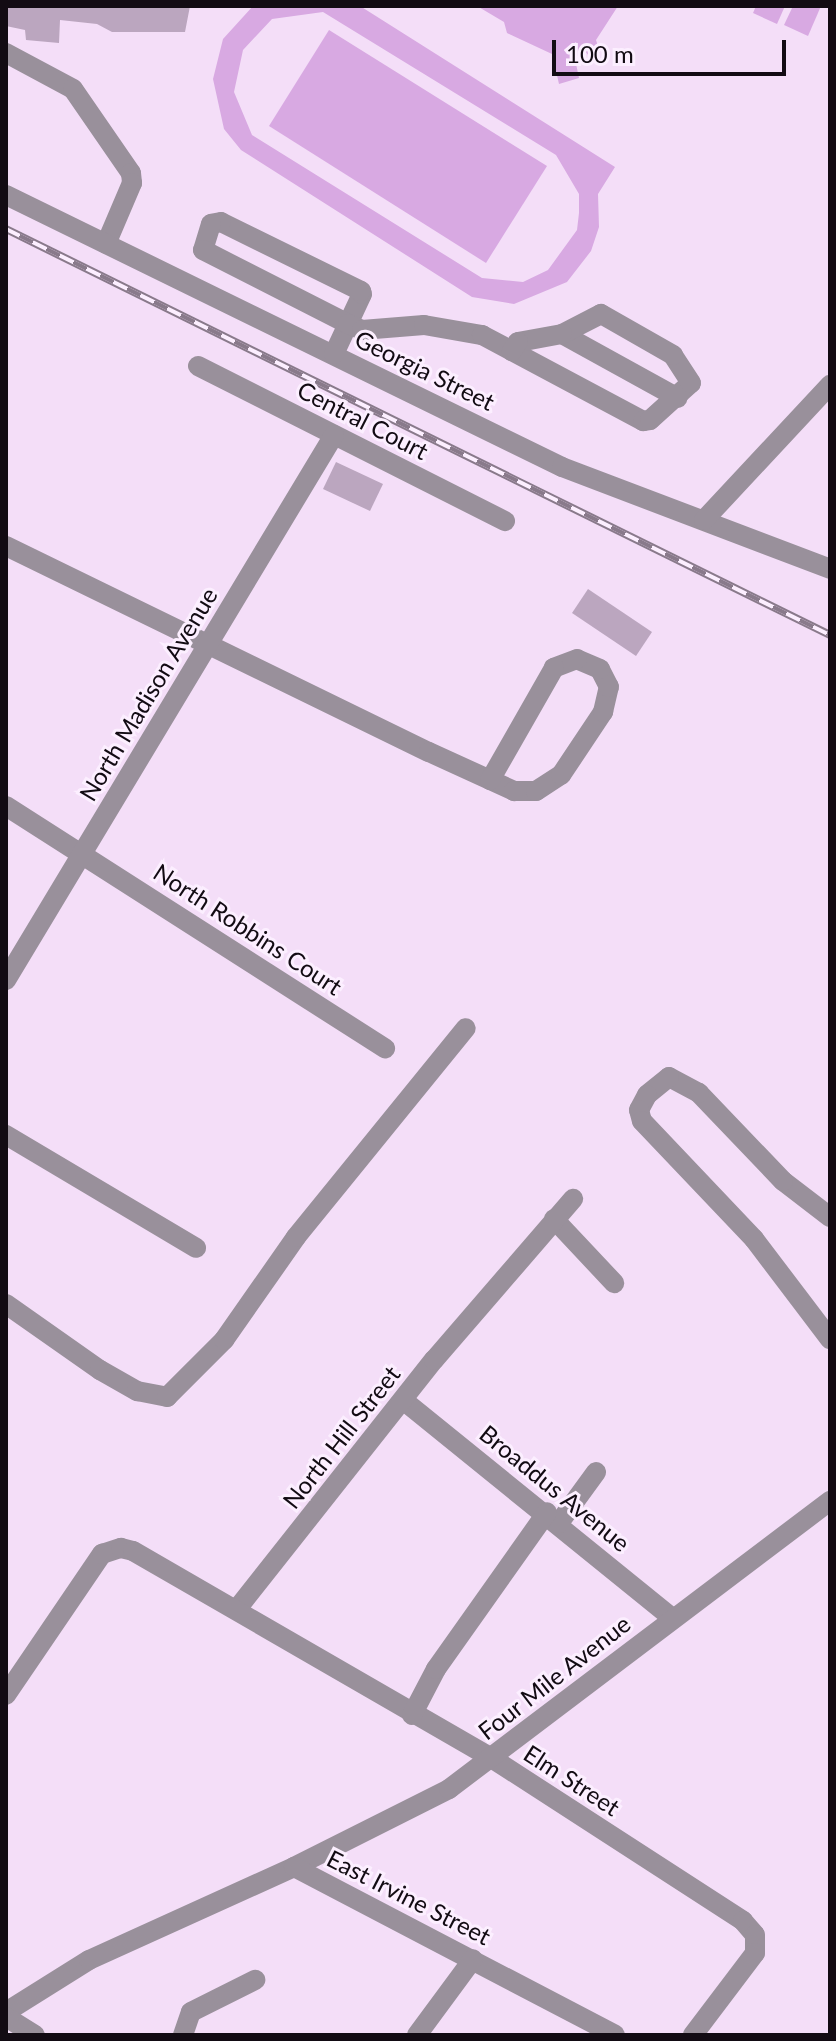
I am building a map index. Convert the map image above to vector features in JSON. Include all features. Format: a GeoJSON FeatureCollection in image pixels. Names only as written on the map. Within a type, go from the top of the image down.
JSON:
{"type":"FeatureCollection","features":[{"type":"Feature","properties":{"kind":"street"},"geometry":{"type":"LineString","coordinates":[[6,53],[73,89],[131,173],[132,183],[106,244]]}},
{"type":"Feature","properties":{"kind":"street","name":"Georgia Street"},"geometry":{"type":"LineString","coordinates":[[6,195],[562,467],[830,569]]}},
{"type":"Feature","properties":{"kind":"street"},"geometry":{"type":"LineString","coordinates":[[334,354],[348,324],[361,291],[221,222],[211,224],[203,250],[348,324],[362,330],[424,325],[467,333],[512,351],[643,421],[678,398],[691,383],[673,355],[595,313],[562,334],[527,339],[512,351]]}},
{"type":"Feature","properties":{"kind":"street"},"geometry":{"type":"LineString","coordinates":[[562,334],[678,398]]}},
{"type":"Feature","properties":{"kind":"street","name":"Central Court"},"geometry":{"type":"LineString","coordinates":[[198,366],[505,521]]}},
{"type":"Feature","properties":{"kind":"street"},"geometry":{"type":"LineString","coordinates":[[704,520],[830,385]]}},
{"type":"Feature","properties":{"kind":"street","name":"North Madison Avenue"},"geometry":{"type":"LineString","coordinates":[[6,980],[334,435]]}},
{"type":"Feature","properties":{"kind":"street"},"geometry":{"type":"LineString","coordinates":[[6,546],[419,747],[490,780],[529,793],[561,775],[603,712],[609,687],[600,669],[577,659],[554,668],[490,780]]}},
{"type":"Feature","properties":{"kind":"street","name":"North Robbins Court"},"geometry":{"type":"LineString","coordinates":[[6,806],[385,1048]]}},
{"type":"Feature","properties":{"kind":"street"},"geometry":{"type":"LineString","coordinates":[[6,1304],[100,1370],[137,1391],[167,1397],[224,1340],[296,1237],[466,1028]]}},
{"type":"Feature","properties":{"kind":"street"},"geometry":{"type":"LineString","coordinates":[[830,1217],[783,1181],[699,1093],[669,1077],[647,1095],[639,1110],[642,1121],[754,1239],[830,1339]]}},
{"type":"Feature","properties":{"kind":"street"},"geometry":{"type":"LineString","coordinates":[[6,1135],[196,1248]]}},
{"type":"Feature","properties":{"kind":"street","name":"North Hill Street"},"geometry":{"type":"LineString","coordinates":[[237,1609],[403,1400],[573,1199]]}},
{"type":"Feature","properties":{"kind":"street"},"geometry":{"type":"LineString","coordinates":[[554,1219],[614,1283]]}},
{"type":"Feature","properties":{"kind":"street","name":"Broaddus Avenue"},"geometry":{"type":"LineString","coordinates":[[403,1400],[553,1517],[672,1618]]}},
{"type":"Feature","properties":{"kind":"street"},"geometry":{"type":"LineString","coordinates":[[412,1715],[436,1669],[553,1517],[596,1472]]}},
{"type":"Feature","properties":{"kind":"street","name":"Four Mile Avenue"},"geometry":{"type":"LineString","coordinates":[[294,1867],[401,1816],[493,1759],[527,1726],[830,1501]]}},
{"type":"Feature","properties":{"kind":"street"},"geometry":{"type":"LineString","coordinates":[[6,1695],[102,1554],[121,1548],[237,1609]]}},
{"type":"Feature","properties":{"kind":"street","name":"Elm Street"},"geometry":{"type":"LineString","coordinates":[[237,1609],[412,1715],[493,1759],[751,1928],[755,1953],[693,2035]]}},
{"type":"Feature","properties":{"kind":"street","name":"East Irvine Street"},"geometry":{"type":"LineString","coordinates":[[6,2015],[89,1960],[294,1867],[615,2035]]}},
{"type":"Feature","properties":{"kind":"street"},"geometry":{"type":"LineString","coordinates":[[417,2035],[473,1959]]}},
{"type":"Feature","properties":{"kind":"street"},"geometry":{"type":"LineString","coordinates":[[183,2035],[191,2012],[255,1980]]}},
{"type":"Feature","properties":{"kind":"street"},"geometry":{"type":"LineString","coordinates":[[6,2015],[35,2035]]}},
{"type":"Feature","properties":{"kind":"shaded area"},"geometry":{"type":"Polygon","coordinates":[[[253,6],[360,6],[615,167],[598,194],[599,227],[591,251],[567,282],[514,304],[472,297],[241,150],[224,129],[213,79],[223,39],[253,6]],[[323,12],[272,19],[243,50],[234,92],[252,135],[482,278],[523,282],[548,270],[577,230],[579,194],[556,155],[323,12]]]}},
{"type":"Feature","properties":{"kind":"shaded area"},"geometry":{"type":"Polygon","coordinates":[[[477,6],[618,6],[596,40],[600,53],[590,57],[583,49],[575,59],[579,78],[559,84],[552,54],[507,33],[504,22],[477,6]]]}},
{"type":"Feature","properties":{"kind":"shaded area"},"geometry":{"type":"Polygon","coordinates":[[[756,6],[785,6],[777,24],[753,13],[756,6]]]}},
{"type":"Feature","properties":{"kind":"shaded area"},"geometry":{"type":"Polygon","coordinates":[[[793,6],[821,6],[808,36],[784,25],[793,6]]]}},
{"type":"Feature","properties":{"kind":"shaded area"},"geometry":{"type":"Polygon","coordinates":[[[329,30],[547,166],[486,263],[269,126],[329,30]]]}},
{"type":"Feature","properties":{"kind":"building"},"geometry":{"type":"Polygon","coordinates":[[[6,6],[190,6],[185,32],[112,32],[97,24],[60,20],[59,43],[26,40],[25,30],[6,26],[6,6]]]}},
{"type":"Feature","properties":{"kind":"building"},"geometry":{"type":"Polygon","coordinates":[[[336,462],[383,484],[370,511],[323,489],[336,462]]]}},
{"type":"Feature","properties":{"kind":"building"},"geometry":{"type":"Polygon","coordinates":[[[588,589],[652,632],[636,656],[572,613],[588,589]]]}},
{"type":"Feature","properties":{"kind":"railway"},"geometry":{"type":"LineString","coordinates":[[6,229],[830,635]]}}]}
